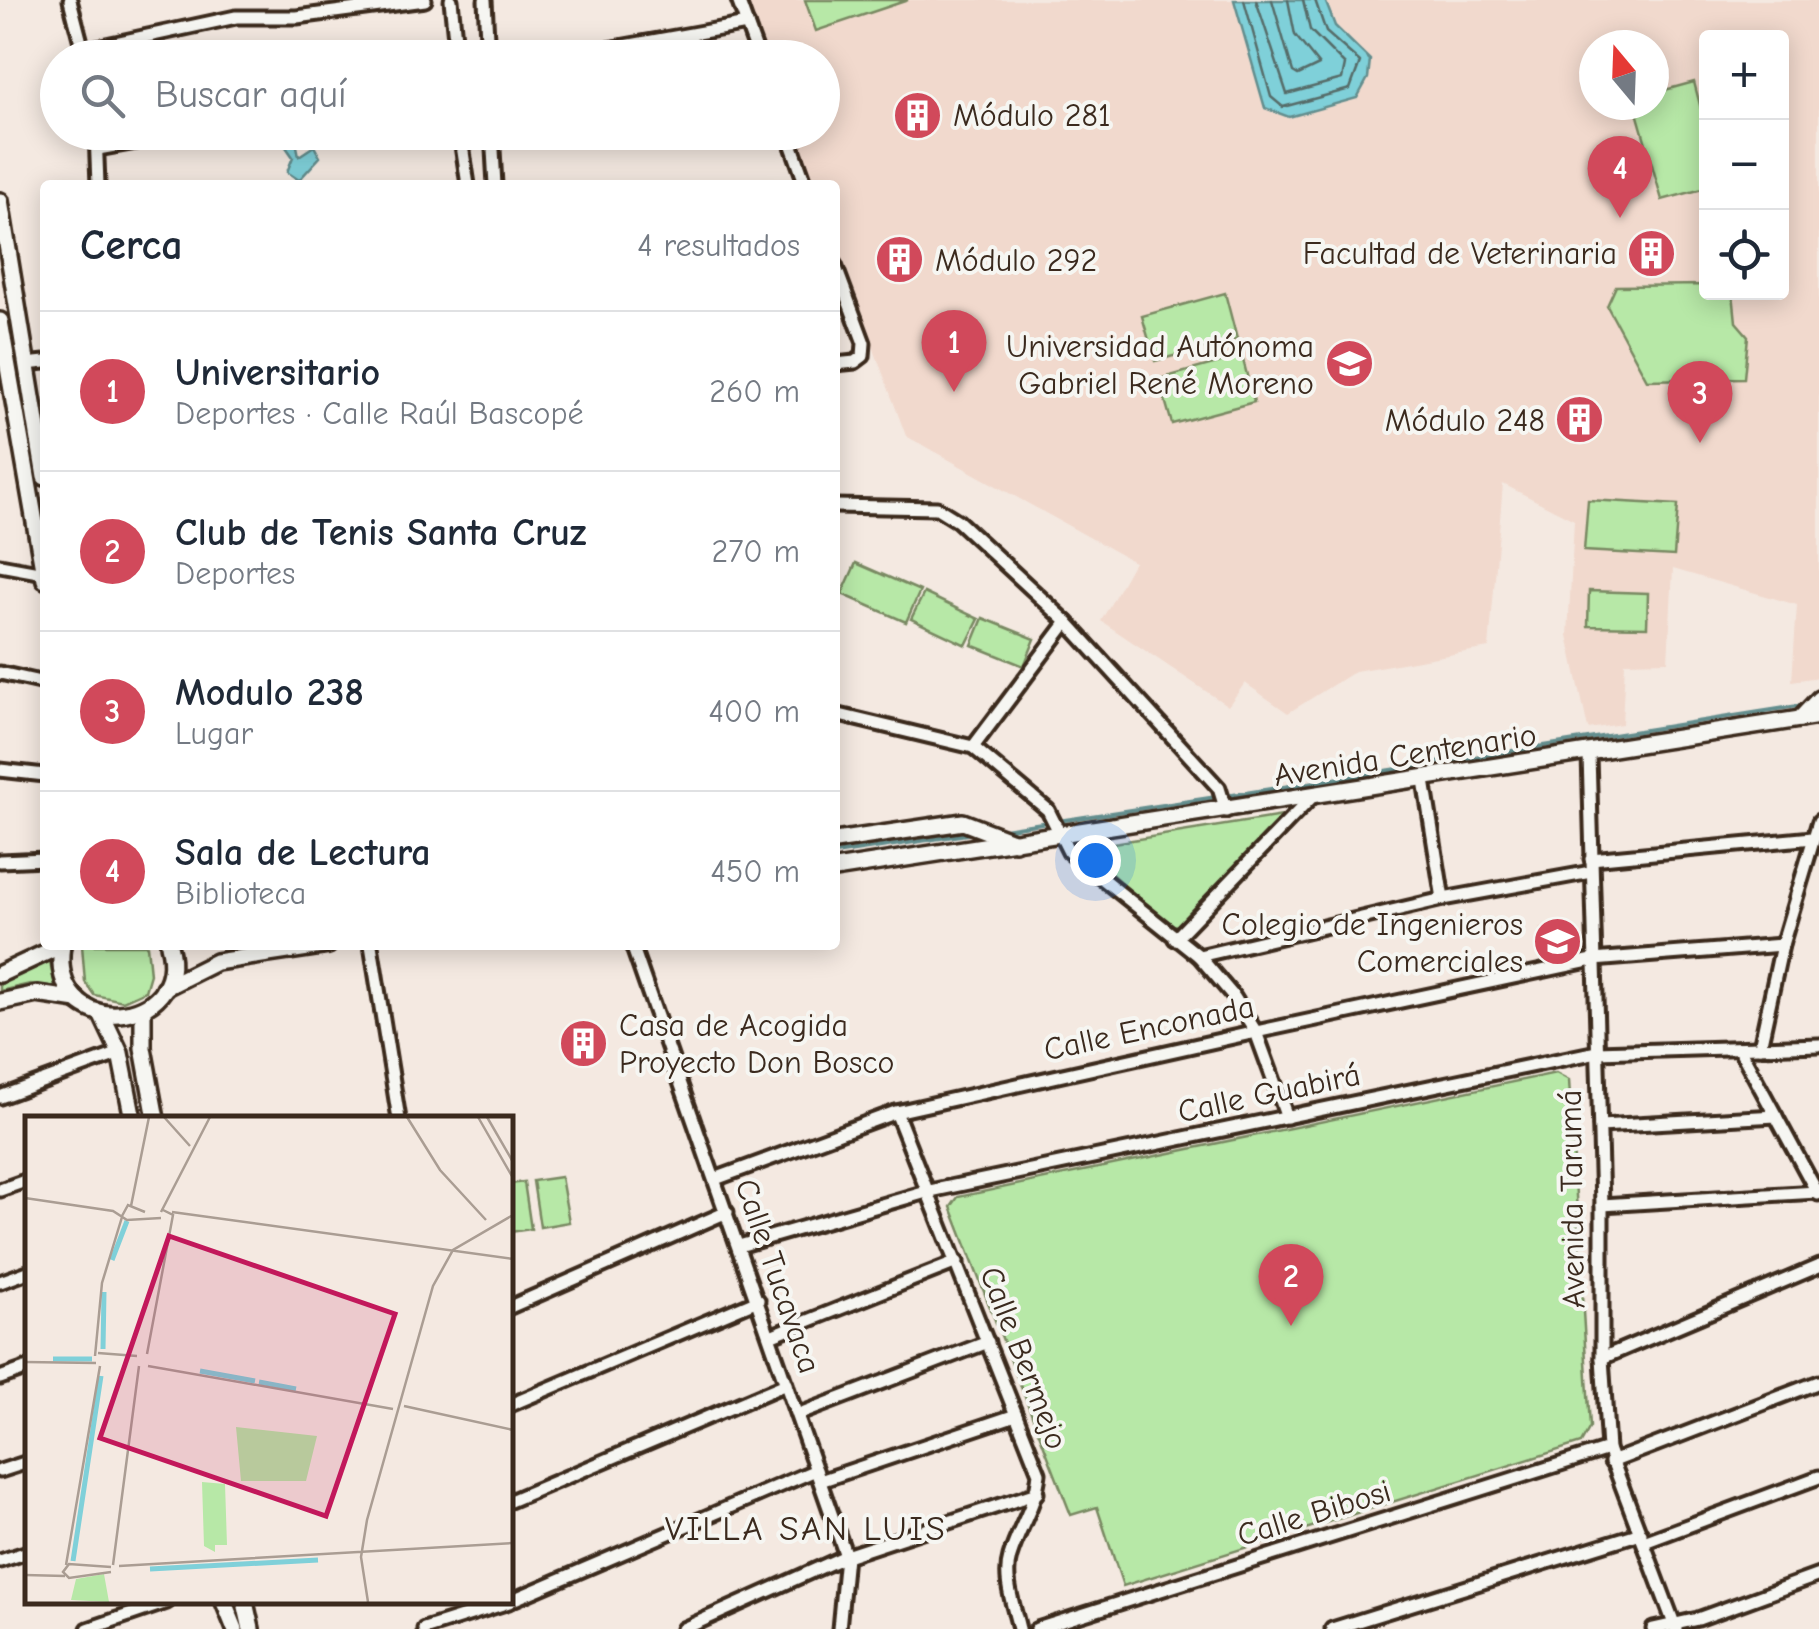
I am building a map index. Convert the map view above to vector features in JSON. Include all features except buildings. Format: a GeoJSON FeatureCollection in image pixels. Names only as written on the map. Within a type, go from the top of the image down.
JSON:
{"type":"FeatureCollection","features":[{"type":"Feature","properties":{"kind":"street"},"geometry":{"type":"LineString","coordinates":[[70,0],[80,40]]}},
{"type":"Feature","properties":{"kind":"street"},"geometry":{"type":"LineString","coordinates":[[143,40],[236,18],[298,17],[425,0]]}},
{"type":"Feature","properties":{"kind":"street"},"geometry":{"type":"LineString","coordinates":[[450,0],[456,40]]}},
{"type":"Feature","properties":{"kind":"street"},"geometry":{"type":"LineString","coordinates":[[484,0],[487,40]]}},
{"type":"Feature","properties":{"kind":"street"},"geometry":{"type":"LineString","coordinates":[[738,0],[753,40]]}},
{"type":"Feature","properties":{"kind":"street"},"geometry":{"type":"LineString","coordinates":[[658,40],[747,24]]}},
{"type":"Feature","properties":{"kind":"street"},"geometry":{"type":"LineString","coordinates":[[98,150],[98,180]]}},
{"type":"Feature","properties":{"kind":"street"},"geometry":{"type":"LineString","coordinates":[[463,150],[467,180]]}},
{"type":"Feature","properties":{"kind":"street"},"geometry":{"type":"LineString","coordinates":[[494,150],[495,180]]}},
{"type":"Feature","properties":{"kind":"street"},"geometry":{"type":"LineString","coordinates":[[793,150],[804,180]]}},
{"type":"Feature","properties":{"kind":"street"},"geometry":{"type":"LineString","coordinates":[[0,201],[6,270],[40,448]]}},
{"type":"Feature","properties":{"kind":"street"},"geometry":{"type":"LineString","coordinates":[[840,278],[864,343],[862,356],[855,362],[840,364]]}},
{"type":"Feature","properties":{"kind":"street"},"geometry":{"type":"LineString","coordinates":[[25,360],[15,320],[0,318],[40,549]]}},
{"type":"Feature","properties":{"kind":"street"},"geometry":{"type":"LineString","coordinates":[[25,360],[40,362]]}},
{"type":"Feature","properties":{"kind":"street"},"geometry":{"type":"LineString","coordinates":[[22,452],[30,466],[40,523]]}},
{"type":"Feature","properties":{"kind":"street"},"geometry":{"type":"LineString","coordinates":[[840,506],[937,508],[958,521],[1067,622],[1222,799]]}},
{"type":"Feature","properties":{"kind":"street"},"geometry":{"type":"LineString","coordinates":[[0,566],[40,575]]}},
{"type":"Feature","properties":{"kind":"street"},"geometry":{"type":"LineString","coordinates":[[973,748],[1067,622]]}},
{"type":"Feature","properties":{"kind":"street"},"geometry":{"type":"LineString","coordinates":[[0,674],[40,682]]}},
{"type":"Feature","properties":{"kind":"street","name":"Avenida Centenario"},"geometry":{"type":"LineString","coordinates":[[840,869],[1017,843],[1058,827],[1222,799],[1311,798],[1589,754],[1812,709]]}},
{"type":"Feature","properties":{"kind":"street"},"geometry":{"type":"LineString","coordinates":[[840,715],[973,748],[1058,827],[1070,852],[1199,956],[1234,997],[1256,1032],[1287,1117]]}},
{"type":"Feature","properties":{"kind":"street","name":"Avenida Tarumá"},"geometry":{"type":"LineString","coordinates":[[1589,754],[1602,1204],[1602,1358],[1609,1456],[1675,1626]]}},
{"type":"Feature","properties":{"kind":"street"},"geometry":{"type":"LineString","coordinates":[[0,770],[40,774]]}},
{"type":"Feature","properties":{"kind":"street"},"geometry":{"type":"LineString","coordinates":[[1424,780],[1443,899]]}},
{"type":"Feature","properties":{"kind":"street"},"geometry":{"type":"LineString","coordinates":[[1175,939],[1311,798]]}},
{"type":"Feature","properties":{"kind":"street"},"geometry":{"type":"LineString","coordinates":[[1760,1047],[1782,945],[1819,821]]}},
{"type":"Feature","properties":{"kind":"street"},"geometry":{"type":"LineString","coordinates":[[840,840],[963,822],[978,824],[1017,843]]}},
{"type":"Feature","properties":{"kind":"street"},"geometry":{"type":"LineString","coordinates":[[1199,956],[1591,866],[1814,838]]}},
{"type":"Feature","properties":{"kind":"street"},"geometry":{"type":"LineString","coordinates":[[0,861],[40,859]]}},
{"type":"Feature","properties":{"kind":"street","name":"Calle Enconada"},"geometry":{"type":"LineString","coordinates":[[715,1179],[896,1112],[1256,1032],[1593,960],[1782,945]]}},
{"type":"Feature","properties":{"kind":"street"},"geometry":{"type":"LineString","coordinates":[[0,974],[51,950]]}},
{"type":"Feature","properties":{"kind":"street"},"geometry":{"type":"LineString","coordinates":[[62,950],[62,974],[76,1000]]}},
{"type":"Feature","properties":{"kind":"street"},"geometry":{"type":"LineString","coordinates":[[164,988],[170,971],[169,950]]}},
{"type":"Feature","properties":{"kind":"street"},"geometry":{"type":"LineString","coordinates":[[0,1002],[38,994],[76,1000],[116,1016],[143,1008],[164,988],[202,966],[298,950]]}},
{"type":"Feature","properties":{"kind":"street"},"geometry":{"type":"LineString","coordinates":[[372,950],[400,1116]]}},
{"type":"Feature","properties":{"kind":"street","name":"Calle Tucavaca"},"geometry":{"type":"LineString","coordinates":[[634,950],[846,1556],[838,1629]]}},
{"type":"Feature","properties":{"kind":"street"},"geometry":{"type":"LineString","coordinates":[[143,1008],[143,1048],[155,1116]]}},
{"type":"Feature","properties":{"kind":"street"},"geometry":{"type":"LineString","coordinates":[[101,1013],[112,1027],[120,1053],[132,1116]]}},
{"type":"Feature","properties":{"kind":"street","name":"Calle Guabirá"},"geometry":{"type":"LineString","coordinates":[[739,1246],[930,1191],[1596,1052],[1819,1045]]}},
{"type":"Feature","properties":{"kind":"street"},"geometry":{"type":"LineString","coordinates":[[1602,1204],[1818,1194],[1739,1048]]}},
{"type":"Feature","properties":{"kind":"street"},"geometry":{"type":"LineString","coordinates":[[0,1097],[120,1053]]}},
{"type":"Feature","properties":{"kind":"street","name":"Calle Bermejo"},"geometry":{"type":"LineString","coordinates":[[896,1112],[1038,1474],[1037,1493],[1010,1557],[1008,1578],[1019,1629]]}},
{"type":"Feature","properties":{"kind":"street"},"geometry":{"type":"LineString","coordinates":[[1600,1126],[1776,1116]]}},
{"type":"Feature","properties":{"kind":"street"},"geometry":{"type":"LineString","coordinates":[[0,1190],[25,1181]]}},
{"type":"Feature","properties":{"kind":"street"},"geometry":{"type":"LineString","coordinates":[[512,1307],[727,1212]]}},
{"type":"Feature","properties":{"kind":"street"},"geometry":{"type":"LineString","coordinates":[[770,1336],[957,1262]]}},
{"type":"Feature","properties":{"kind":"street"},"geometry":{"type":"LineString","coordinates":[[1602,1358],[1819,1266]]}},
{"type":"Feature","properties":{"kind":"street"},"geometry":{"type":"LineString","coordinates":[[0,1282],[25,1273]]}},
{"type":"Feature","properties":{"kind":"street"},"geometry":{"type":"LineString","coordinates":[[512,1404],[758,1300]]}},
{"type":"Feature","properties":{"kind":"street"},"geometry":{"type":"LineString","coordinates":[[797,1415],[988,1342]]}},
{"type":"Feature","properties":{"kind":"street"},"geometry":{"type":"LineString","coordinates":[[0,1378],[25,1369]]}},
{"type":"Feature","properties":{"kind":"street","name":"Calle Bibosi"},"geometry":{"type":"LineString","coordinates":[[1037,1629],[1609,1456],[1819,1382]]}},
{"type":"Feature","properties":{"kind":"street"},"geometry":{"type":"LineString","coordinates":[[512,1500],[786,1384]]}},
{"type":"Feature","properties":{"kind":"street"},"geometry":{"type":"LineString","coordinates":[[512,1600],[818,1475],[1016,1415]]}},
{"type":"Feature","properties":{"kind":"street"},"geometry":{"type":"LineString","coordinates":[[0,1471],[25,1463]]}},
{"type":"Feature","properties":{"kind":"street"},"geometry":{"type":"LineString","coordinates":[[1332,1629],[1642,1537],[1819,1477]]}},
{"type":"Feature","properties":{"kind":"street"},"geometry":{"type":"LineString","coordinates":[[683,1629],[846,1556],[1037,1493]]}},
{"type":"Feature","properties":{"kind":"street"},"geometry":{"type":"LineString","coordinates":[[0,1561],[25,1553]]}},
{"type":"Feature","properties":{"kind":"street"},"geometry":{"type":"LineString","coordinates":[[1653,1629],[1698,1619],[1819,1575]]}},
{"type":"Feature","properties":{"kind":"street"},"geometry":{"type":"LineString","coordinates":[[88,1629],[161,1604]]}},
{"type":"Feature","properties":{"kind":"street"},"geometry":{"type":"LineString","coordinates":[[222,1604],[227,1629]]}},
{"type":"Feature","properties":{"kind":"street"},"geometry":{"type":"LineString","coordinates":[[223,1604],[235,1629]]}},
{"type":"Feature","properties":{"kind":"street"},"geometry":{"type":"LineString","coordinates":[[245,1604],[250,1629]]}},
{"type":"Feature","properties":{"kind":"street"},"geometry":{"type":"LineString","coordinates":[[424,1629],[500,1604]]}},
{"type":"Feature","properties":{"kind":"shaded area","name":"Universidad Autónoma Gabriel René Moreno"},"geometry":{"type":"Polygon","coordinates":[[[745,0],[1819,0],[1819,677],[1792,681],[1797,605],[1673,569],[1668,661],[1625,662],[1622,724],[1588,729],[1568,635],[1574,520],[1503,484],[1489,648],[1355,671],[1288,713],[1245,683],[1228,706],[1101,621],[1134,562],[906,436],[840,258],[840,180],[811,180],[800,150],[840,150],[840,40],[760,40],[745,0]]]}},
{"type":"Feature","properties":{"kind":"shaded area","name":"Colegio de Ingenieros Comerciales"},"geometry":{"type":"Polygon","coordinates":[[[1571,923],[1576,956],[1545,960],[1540,928],[1571,923]]]}},
{"type":"Feature","properties":{"kind":"green space"},"geometry":{"type":"Polygon","coordinates":[[[805,0],[908,0],[816,31],[805,0]]]}},
{"type":"Feature","properties":{"kind":"green space"},"geometry":{"type":"Polygon","coordinates":[[[1694,82],[1699,101],[1699,190],[1662,200],[1639,120],[1669,120],[1669,89],[1694,82]]]}},
{"type":"Feature","properties":{"kind":"green space"},"geometry":{"type":"Polygon","coordinates":[[[1699,285],[1699,300],[1734,300],[1736,322],[1748,336],[1744,378],[1647,380],[1607,306],[1616,286],[1699,285]]]}},
{"type":"Feature","properties":{"kind":"green space"},"geometry":{"type":"Polygon","coordinates":[[[1225,293],[1237,339],[1155,361],[1142,316],[1225,293]]]}},
{"type":"Feature","properties":{"kind":"green space"},"geometry":{"type":"Polygon","coordinates":[[[1242,356],[1254,402],[1172,424],[1159,379],[1242,356]]]}},
{"type":"Feature","properties":{"kind":"green space"},"geometry":{"type":"Polygon","coordinates":[[[1588,500],[1678,505],[1674,556],[1584,551],[1588,500]]]}},
{"type":"Feature","properties":{"kind":"green space"},"geometry":{"type":"Polygon","coordinates":[[[856,563],[920,591],[906,622],[842,594],[856,563]]]}},
{"type":"Feature","properties":{"kind":"green space"},"geometry":{"type":"Polygon","coordinates":[[[1589,591],[1648,593],[1647,627],[1588,626],[1589,591]]]}},
{"type":"Feature","properties":{"kind":"green space"},"geometry":{"type":"Polygon","coordinates":[[[924,593],[979,619],[966,645],[911,619],[924,593]]]}},
{"type":"Feature","properties":{"kind":"green space"},"geometry":{"type":"Polygon","coordinates":[[[983,618],[1035,639],[1024,666],[972,645],[983,618]]]}},
{"type":"Feature","properties":{"kind":"green space"},"geometry":{"type":"Polygon","coordinates":[[[1288,815],[1177,926],[1168,924],[1082,848],[1288,815]]]}},
{"type":"Feature","properties":{"kind":"green space"},"geometry":{"type":"Polygon","coordinates":[[[82,950],[148,950],[150,974],[145,991],[123,1001],[94,995],[85,982],[82,950]]]}},
{"type":"Feature","properties":{"kind":"green space"},"geometry":{"type":"Polygon","coordinates":[[[50,961],[55,987],[30,984],[0,991],[0,979],[50,961]]]}},
{"type":"Feature","properties":{"kind":"green space"},"geometry":{"type":"Polygon","coordinates":[[[1556,1073],[1569,1080],[1590,1427],[1581,1443],[1123,1586],[1097,1507],[1071,1515],[951,1207],[958,1197],[1556,1073]]]}},
{"type":"Feature","properties":{"kind":"green space"},"geometry":{"type":"Polygon","coordinates":[[[561,1177],[569,1222],[540,1227],[533,1181],[561,1177]]]}},
{"type":"Feature","properties":{"kind":"green space"},"geometry":{"type":"Polygon","coordinates":[[[524,1182],[531,1229],[512,1232],[512,1184],[524,1182]]]}},
{"type":"Feature","properties":{"kind":"water"},"geometry":{"type":"Polygon","coordinates":[[[1234,0],[1325,0],[1335,26],[1370,60],[1368,78],[1357,98],[1289,117],[1265,108],[1234,0]]]}},
{"type":"Feature","properties":{"kind":"water"},"geometry":{"type":"Polygon","coordinates":[[[288,150],[298,150],[299,156],[316,150],[320,157],[299,180],[287,172],[293,157],[288,150]]]}},
{"type":"Feature","properties":{"kind":"waterway"},"geometry":{"type":"LineString","coordinates":[[1226,796],[1804,705]]}},
{"type":"Feature","properties":{"kind":"waterway"},"geometry":{"type":"LineString","coordinates":[[1058,821],[1216,797]]}},
{"type":"Feature","properties":{"kind":"waterway"},"geometry":{"type":"LineString","coordinates":[[1004,829],[1048,822]]}},
{"type":"Feature","properties":{"kind":"waterway"},"geometry":{"type":"LineString","coordinates":[[840,853],[974,833]]}},
{"type":"Feature","properties":{"kind":"place","name":"Módulo 281"},"geometry":{"type":"Point","coordinates":[918,115]}},
{"type":"Feature","properties":{"kind":"place","name":"Sala de Lectura"},"geometry":{"type":"Point","coordinates":[1620,218]}},
{"type":"Feature","properties":{"kind":"place","name":"Facultad de Veterinaria"},"geometry":{"type":"Point","coordinates":[1652,253]}},
{"type":"Feature","properties":{"kind":"place","name":"Módulo 292"},"geometry":{"type":"Point","coordinates":[900,260]}},
{"type":"Feature","properties":{"kind":"place","name":"Universidad Autónoma Gabriel René Moreno"},"geometry":{"type":"Point","coordinates":[1349,364]}},
{"type":"Feature","properties":{"kind":"place","name":"Universitario"},"geometry":{"type":"Point","coordinates":[954,392]}},
{"type":"Feature","properties":{"kind":"place","name":"Módulo 248"},"geometry":{"type":"Point","coordinates":[1580,420]}},
{"type":"Feature","properties":{"kind":"place","name":"Modulo 238"},"geometry":{"type":"Point","coordinates":[1700,443]}},
{"type":"Feature","properties":{"kind":"place","name":"Colegio de Ingenieros Comerciales"},"geometry":{"type":"Point","coordinates":[1558,942]}},
{"type":"Feature","properties":{"kind":"place","name":"Casa de Acogida Proyecto Don Bosco"},"geometry":{"type":"Point","coordinates":[584,1043]}},
{"type":"Feature","properties":{"kind":"place","name":"Club de Tenis Santa Cruz"},"geometry":{"type":"Point","coordinates":[1291,1326]}},
{"type":"Feature","properties":{"kind":"district","name":"VILLA SAN LUIS"},"geometry":{"type":"Point","coordinates":[806,1528]}}]}
